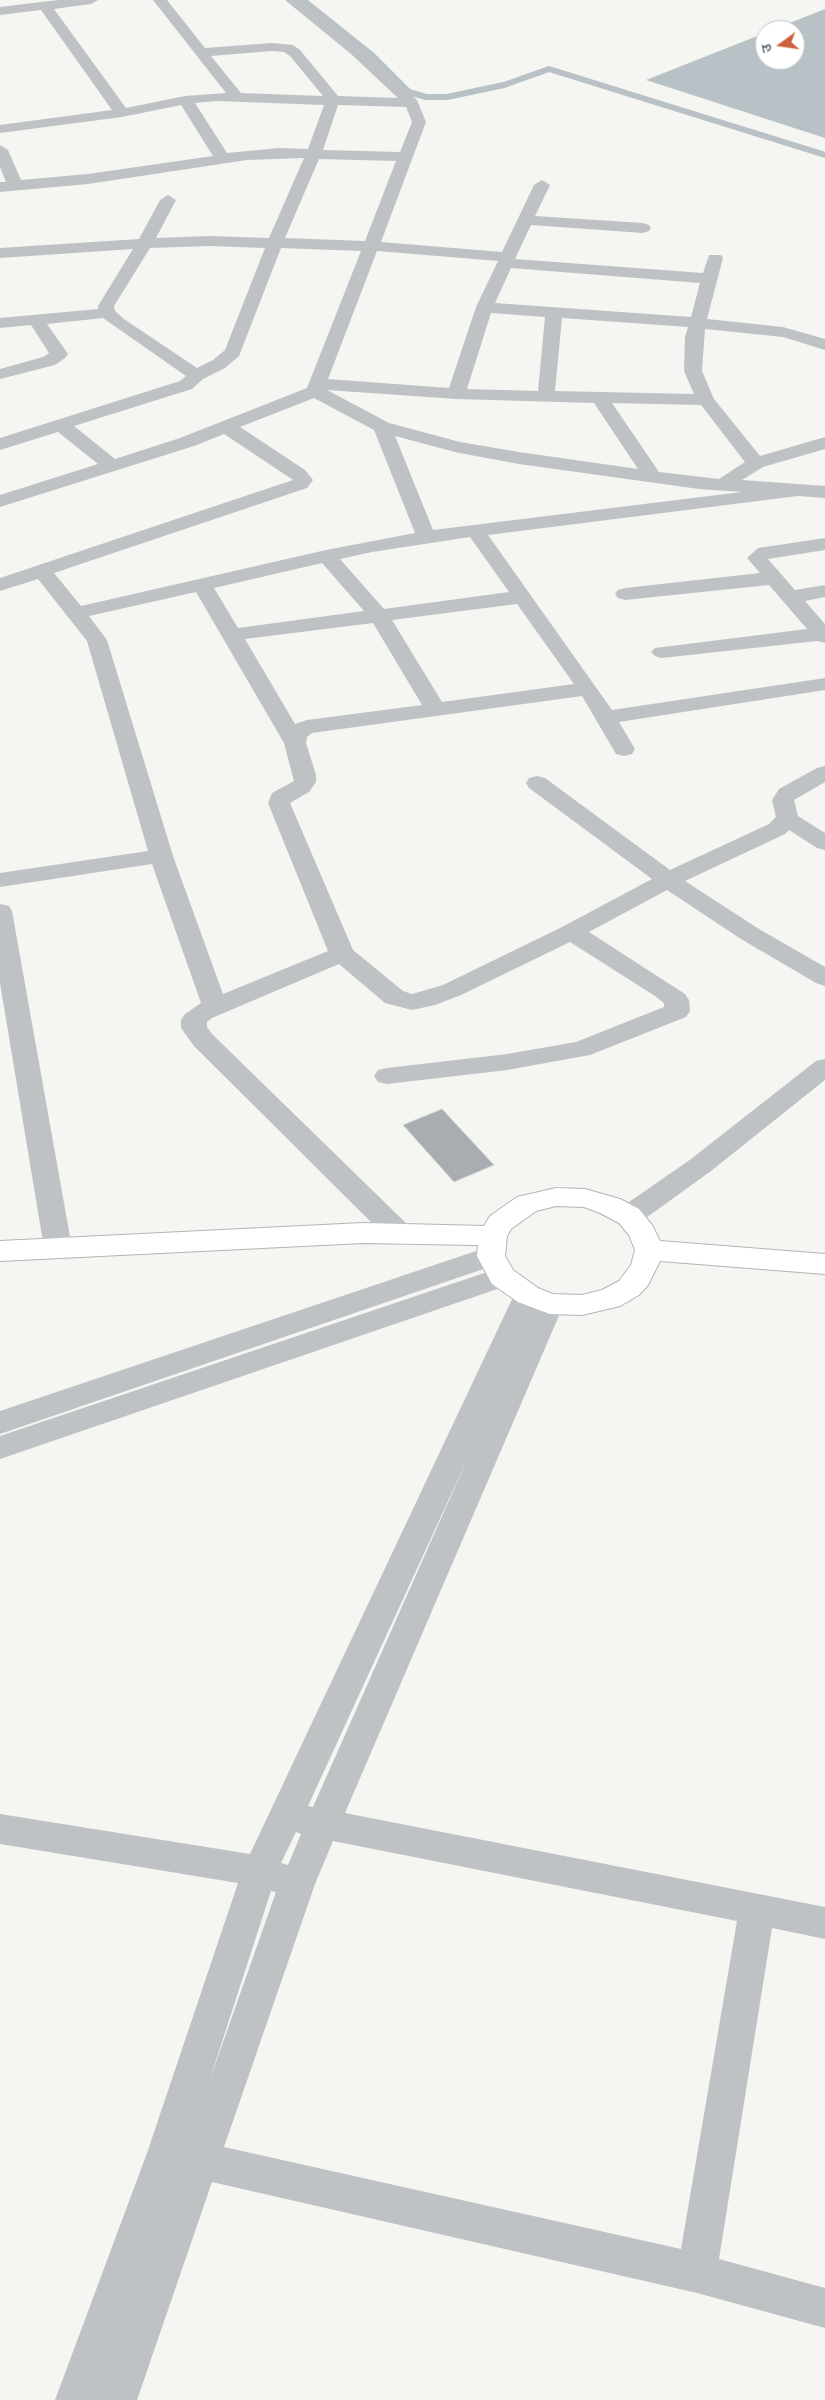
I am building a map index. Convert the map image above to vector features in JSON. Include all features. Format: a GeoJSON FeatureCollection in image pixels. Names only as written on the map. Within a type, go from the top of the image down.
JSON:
{"type":"FeatureCollection","features":[{"type":"Feature","properties":{"kind":"main road"},"geometry":{"type":"LineString","coordinates":[[0,1251],[363,1233],[400,1234],[513,1274],[582,1305],[610,1299],[629,1288],[645,1266],[648,1250],[642,1232],[629,1216],[610,1206],[585,1198],[556,1197],[527,1204],[500,1223],[513,1274]]}},
{"type":"Feature","properties":{"kind":"main road"},"geometry":{"type":"LineString","coordinates":[[648,1250],[825,1264]]}},
{"type":"Feature","properties":{"kind":"street"},"geometry":{"type":"LineString","coordinates":[[0,11],[91,0]]}},
{"type":"Feature","properties":{"kind":"street"},"geometry":{"type":"LineString","coordinates":[[160,0],[236,96]]}},
{"type":"Feature","properties":{"kind":"street"},"geometry":{"type":"LineString","coordinates":[[292,0],[356,51],[412,103],[419,122],[317,387]]}},
{"type":"Feature","properties":{"kind":"street"},"geometry":{"type":"LineString","coordinates":[[45,6],[122,113]]}},
{"type":"Feature","properties":{"kind":"street"},"geometry":{"type":"LineString","coordinates":[[202,52],[272,47],[288,48],[295,53],[332,99]]}},
{"type":"Feature","properties":{"kind":"street"},"geometry":{"type":"LineString","coordinates":[[0,129],[122,113],[185,100],[236,96],[412,103]]}},
{"type":"Feature","properties":{"kind":"street"},"geometry":{"type":"LineString","coordinates":[[0,444],[186,385],[196,376],[219,364],[233,352],[275,242],[314,154],[332,99]]}},
{"type":"Feature","properties":{"kind":"street"},"geometry":{"type":"LineString","coordinates":[[185,100],[222,158]]}},
{"type":"Feature","properties":{"kind":"street"},"geometry":{"type":"LineString","coordinates":[[0,150],[8,186],[88,179],[222,158],[271,153],[406,157]]}},
{"type":"Feature","properties":{"kind":"street"},"geometry":{"type":"LineString","coordinates":[[456,394],[484,308],[542,185]]}},
{"type":"Feature","properties":{"kind":"street"},"geometry":{"type":"LineString","coordinates":[[168,200],[145,243],[106,306],[107,313],[118,323],[196,376]]}},
{"type":"Feature","properties":{"kind":"street"},"geometry":{"type":"LineString","coordinates":[[526,220],[643,228]]}},
{"type":"Feature","properties":{"kind":"street"},"geometry":{"type":"LineString","coordinates":[[0,253],[145,243],[275,242],[371,246],[710,279]]}},
{"type":"Feature","properties":{"kind":"street"},"geometry":{"type":"LineString","coordinates":[[715,258],[700,323],[694,337],[694,371],[706,400],[756,464]]}},
{"type":"Feature","properties":{"kind":"street"},"geometry":{"type":"LineString","coordinates":[[484,308],[700,323],[783,332],[809,338],[825,345]]}},
{"type":"Feature","properties":{"kind":"street"},"geometry":{"type":"LineString","coordinates":[[546,396],[554,312]]}},
{"type":"Feature","properties":{"kind":"street"},"geometry":{"type":"LineString","coordinates":[[0,323],[107,313]]}},
{"type":"Feature","properties":{"kind":"street"},"geometry":{"type":"LineString","coordinates":[[0,374],[49,361],[59,354],[36,320]]}},
{"type":"Feature","properties":{"kind":"street"},"geometry":{"type":"LineString","coordinates":[[317,387],[390,430],[459,447],[519,458],[722,485],[794,492],[825,492]]}},
{"type":"Feature","properties":{"kind":"street"},"geometry":{"type":"LineString","coordinates":[[0,502],[227,427],[317,387],[456,394],[706,400]]}},
{"type":"Feature","properties":{"kind":"street"},"geometry":{"type":"LineString","coordinates":[[390,430],[413,412],[426,392]]}},
{"type":"Feature","properties":{"kind":"street"},"geometry":{"type":"LineString","coordinates":[[599,397],[652,476]]}},
{"type":"Feature","properties":{"kind":"street"},"geometry":{"type":"LineString","coordinates":[[61,425],[112,466]]}},
{"type":"Feature","properties":{"kind":"street"},"geometry":{"type":"LineString","coordinates":[[0,584],[300,484],[302,480],[298,474],[227,427]]}},
{"type":"Feature","properties":{"kind":"street"},"geometry":{"type":"LineString","coordinates":[[390,430],[426,537]]}},
{"type":"Feature","properties":{"kind":"street"},"geometry":{"type":"LineString","coordinates":[[722,485],[756,464],[825,443]]}},
{"type":"Feature","properties":{"kind":"street"},"geometry":{"type":"LineString","coordinates":[[77,613],[326,556],[426,537],[794,492]]}},
{"type":"Feature","properties":{"kind":"street"},"geometry":{"type":"LineString","coordinates":[[475,531],[520,597],[588,689],[624,749]]}},
{"type":"Feature","properties":{"kind":"street"},"geometry":{"type":"LineString","coordinates":[[823,635],[758,562],[758,555],[825,544]]}},
{"type":"Feature","properties":{"kind":"street"},"geometry":{"type":"LineString","coordinates":[[326,556],[378,614],[436,710]]}},
{"type":"Feature","properties":{"kind":"street"},"geometry":{"type":"LineString","coordinates":[[42,570],[98,640],[161,856],[215,1007]]}},
{"type":"Feature","properties":{"kind":"street"},"geometry":{"type":"LineString","coordinates":[[625,594],[774,578]]}},
{"type":"Feature","properties":{"kind":"street"},"geometry":{"type":"LineString","coordinates":[[202,585],[295,743],[305,775],[305,782],[300,787],[280,798],[279,803],[342,954],[394,998],[412,1002],[435,997],[452,990],[571,932],[668,880],[777,829],[787,819],[787,810],[783,800],[787,794],[825,773]]}},
{"type":"Feature","properties":{"kind":"street"},"geometry":{"type":"LineString","coordinates":[[790,597],[825,590]]}},
{"type":"Feature","properties":{"kind":"street"},"geometry":{"type":"LineString","coordinates":[[231,635],[378,614],[520,597]]}},
{"type":"Feature","properties":{"kind":"street"},"geometry":{"type":"LineString","coordinates":[[662,652],[823,635]]}},
{"type":"Feature","properties":{"kind":"street"},"geometry":{"type":"LineString","coordinates":[[606,717],[825,684]]}},
{"type":"Feature","properties":{"kind":"street"},"geometry":{"type":"LineString","coordinates":[[295,743],[296,736],[307,727],[588,689]]}},
{"type":"Feature","properties":{"kind":"street"},"geometry":{"type":"LineString","coordinates":[[537,783],[668,880],[750,934],[825,978]]}},
{"type":"Feature","properties":{"kind":"street"},"geometry":{"type":"LineString","coordinates":[[787,819],[825,843]]}},
{"type":"Feature","properties":{"kind":"street"},"geometry":{"type":"LineString","coordinates":[[0,880],[161,856]]}},
{"type":"Feature","properties":{"kind":"street"},"geometry":{"type":"LineString","coordinates":[[0,911],[4,956],[58,1248]]}},
{"type":"Feature","properties":{"kind":"street"},"geometry":{"type":"LineString","coordinates":[[387,1076],[507,1062],[581,1049],[677,1011],[676,1000],[664,991],[571,932]]}},
{"type":"Feature","properties":{"kind":"street"},"geometry":{"type":"LineString","coordinates":[[342,954],[215,1007],[194,1020],[194,1028],[203,1040],[400,1234]]}},
{"type":"Feature","properties":{"kind":"street"},"geometry":{"type":"LineString","coordinates":[[629,1216],[701,1165],[825,1067]]}},
{"type":"Feature","properties":{"kind":"street"},"geometry":{"type":"LineString","coordinates":[[0,1423],[513,1274]]}},
{"type":"Feature","properties":{"kind":"street"},"geometry":{"type":"LineString","coordinates":[[0,1448],[513,1274]]}},
{"type":"Feature","properties":{"kind":"street"},"geometry":{"type":"LineString","coordinates":[[116,2400],[260,1871],[285,1816],[513,1274]]}},
{"type":"Feature","properties":{"kind":"street"},"geometry":{"type":"LineString","coordinates":[[76,2400],[183,2156],[322,1823],[513,1274]]}},
{"type":"Feature","properties":{"kind":"street"},"geometry":{"type":"LineString","coordinates":[[285,1816],[825,1923]]}},
{"type":"Feature","properties":{"kind":"street"},"geometry":{"type":"LineString","coordinates":[[0,1829],[260,1871],[297,1884]]}},
{"type":"Feature","properties":{"kind":"street"},"geometry":{"type":"LineString","coordinates":[[697,2273],[757,1909]]}},
{"type":"Feature","properties":{"kind":"street"},"geometry":{"type":"LineString","coordinates":[[183,2156],[697,2273],[825,2308]]}},
{"type":"Feature","properties":{"kind":"shaded area"},"geometry":{"type":"Polygon","coordinates":[[[825,9],[825,138],[646,80],[755,37],[755,70],[805,70],[805,20],[797,20],[825,9]]]}},
{"type":"Feature","properties":{"kind":"building"},"geometry":{"type":"Polygon","coordinates":[[[442,1109],[494,1165],[454,1182],[403,1125],[442,1109]]]}},
{"type":"Feature","properties":{"kind":"waterway"},"geometry":{"type":"LineString","coordinates":[[303,0],[372,55],[409,92],[426,97],[447,97],[504,85],[549,69],[825,155]]}}]}
